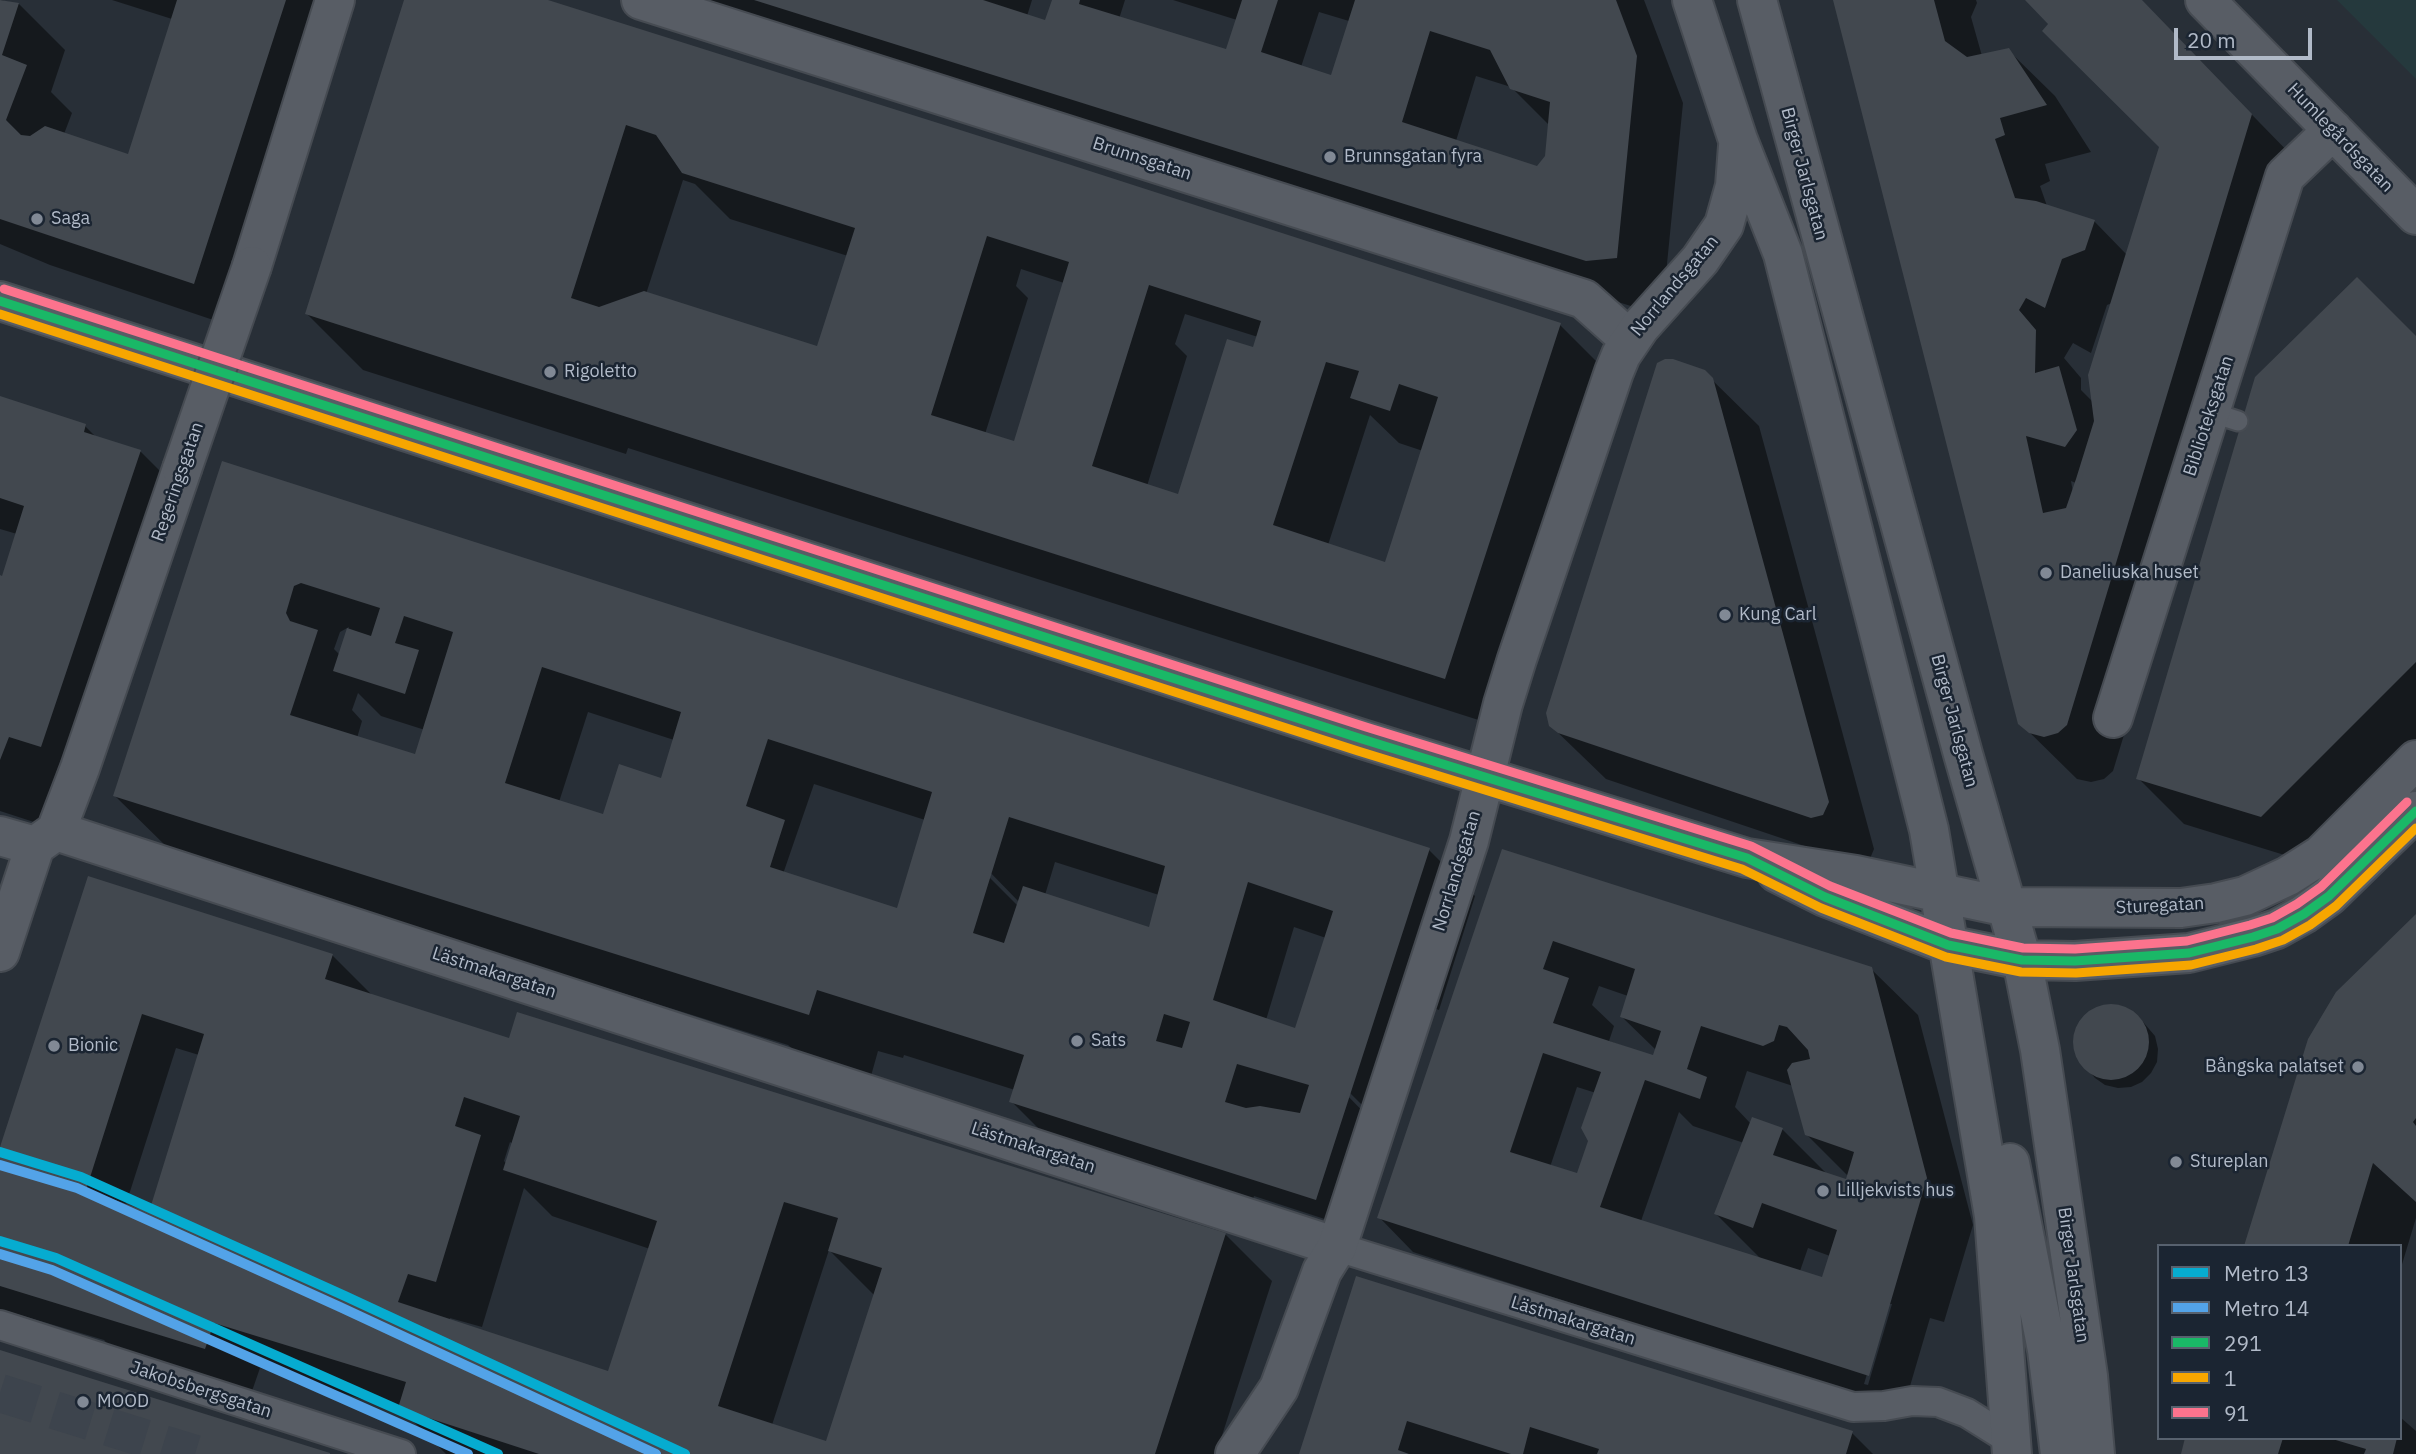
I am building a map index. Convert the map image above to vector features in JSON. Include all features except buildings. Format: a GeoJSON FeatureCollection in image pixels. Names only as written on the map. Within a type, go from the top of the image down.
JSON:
{"type":"FeatureCollection","features":[{"type":"Feature","properties":{"kind":"street","name":"Regeringsgatan"},"geometry":{"type":"LineString","coordinates":[[0,952],[30,837],[80,768],[252,266],[335,0]]}},
{"type":"Feature","properties":{"kind":"street","name":"Brunnsgatan"},"geometry":{"type":"LineString","coordinates":[[641,0],[1584,299],[1630,340]]}},
{"type":"Feature","properties":{"kind":"street","name":"Birger Jarlsgatan"},"geometry":{"type":"LineString","coordinates":[[1692,0],[1738,140],[1783,254],[1929,830],[1940,892],[1958,947],[2048,1350],[2060,1454]]}},
{"type":"Feature","properties":{"kind":"street","name":"Birger Jarlsgatan"},"geometry":{"type":"LineString","coordinates":[[1757,0],[2022,960],[2044,1077],[2088,1376],[2095,1454]]}},
{"type":"Feature","properties":{"kind":"street","name":"Humlegårdsgatan"},"geometry":{"type":"LineString","coordinates":[[2205,0],[2416,215]]}},
{"type":"Feature","properties":{"kind":"street","name":"Biblioteksgatan"},"geometry":{"type":"LineString","coordinates":[[2113,718],[2224,416],[2285,176],[2333,130]]}},
{"type":"Feature","properties":{"kind":"street","name":"Norrlandsgatan"},"geometry":{"type":"LineString","coordinates":[[1235,1454],[1279,1388],[1322,1271],[1337,1247],[1469,841],[1484,775],[1521,646],[1614,372],[1630,340],[1700,260],[1724,225],[1735,186],[1738,140]]}},
{"type":"Feature","properties":{"kind":"street"},"geometry":{"type":"LineString","coordinates":[[0,300],[1349,734],[1747,858],[1825,897],[1958,947],[2022,960],[2076,961],[2189,953],[2277,929],[2329,896],[2416,811]]}},
{"type":"Feature","properties":{"kind":"street","name":"Sturegatan"},"geometry":{"type":"LineString","coordinates":[[1747,858],[1856,875],[2007,907],[2181,908],[2216,903],[2245,896],[2288,876],[2321,855],[2416,760]]}},
{"type":"Feature","properties":{"kind":"street","name":"Lästmakargatan"},"geometry":{"type":"LineString","coordinates":[[30,837],[1853,1408],[1912,1401],[1937,1402],[1967,1413],[2011,1447]]}},
{"type":"Feature","properties":{"kind":"street","name":"Birger Jarlsgatan"},"geometry":{"type":"LineString","coordinates":[[1958,947],[1994,1216],[2011,1447]]}},
{"type":"Feature","properties":{"kind":"street","name":"Jakobsbergsgatan"},"geometry":{"type":"LineString","coordinates":[[0,1325],[401,1454]]}},
{"type":"Feature","properties":{"kind":"green space"},"geometry":{"type":"Polygon","coordinates":[[[2337,0],[2416,0],[2416,79],[2337,0]]]}},
{"type":"Feature","properties":{"kind":"tunnel"},"geometry":{"type":"LineString","coordinates":[[0,1393],[195,1454]]}},
{"type":"Feature","properties":{"kind":"metro line","name":"13"},"geometry":{"type":"LineString","coordinates":[[0,1152],[81,1177],[685,1454]]}},
{"type":"Feature","properties":{"kind":"metro line","name":"14"},"geometry":{"type":"LineString","coordinates":[[0,1165],[77,1188],[656,1454]]}},
{"type":"Feature","properties":{"kind":"metro line","name":"13"},"geometry":{"type":"LineString","coordinates":[[0,1241],[56,1258],[498,1454]]}},
{"type":"Feature","properties":{"kind":"metro line","name":"14"},"geometry":{"type":"LineString","coordinates":[[0,1254],[52,1270],[468,1454]]}},
{"type":"Feature","properties":{"kind":"transit line","name":"91"},"geometry":{"type":"LineString","coordinates":[[4,289],[1366,727],[1751,846],[1830,886],[1951,933],[2023,948],[2075,949],[2187,941],[2250,925],[2272,918],[2321,887],[2407,802]]}},
{"type":"Feature","properties":{"kind":"transit line","name":"291"},"geometry":{"type":"LineString","coordinates":[[0,301],[1362,739],[1747,858],[1825,897],[1948,945],[2022,960],[2075,961],[2189,953],[2253,937],[2277,929],[2329,896],[2416,811]]}},
{"type":"Feature","properties":{"kind":"transit line","name":"1"},"geometry":{"type":"LineString","coordinates":[[0,314],[1358,751],[1742,869],[1821,908],[1946,957],[2021,972],[2076,973],[2191,965],[2256,949],[2283,940],[2336,906],[2416,828]]}},
{"type":"Feature","properties":{"kind":"place","name":"Brunnsgatan fyra"},"geometry":{"type":"Point","coordinates":[1330,157]}},
{"type":"Feature","properties":{"kind":"place","name":"Saga"},"geometry":{"type":"Point","coordinates":[37,219]}},
{"type":"Feature","properties":{"kind":"place","name":"Rigoletto"},"geometry":{"type":"Point","coordinates":[550,372]}},
{"type":"Feature","properties":{"kind":"place","name":"Daneliuska huset"},"geometry":{"type":"Point","coordinates":[2046,573]}},
{"type":"Feature","properties":{"kind":"place","name":"Kung Carl"},"geometry":{"type":"Point","coordinates":[1725,615]}},
{"type":"Feature","properties":{"kind":"place","name":"Sats"},"geometry":{"type":"Point","coordinates":[1077,1041]}},
{"type":"Feature","properties":{"kind":"place","name":"Bionic"},"geometry":{"type":"Point","coordinates":[54,1046]}},
{"type":"Feature","properties":{"kind":"place","name":"Bångska palatset"},"geometry":{"type":"Point","coordinates":[2358,1067]}},
{"type":"Feature","properties":{"kind":"place","name":"Stureplan"},"geometry":{"type":"Point","coordinates":[2176,1162]}},
{"type":"Feature","properties":{"kind":"place","name":"Lilljekvists hus"},"geometry":{"type":"Point","coordinates":[1823,1191]}},
{"type":"Feature","properties":{"kind":"place","name":"MOOD"},"geometry":{"type":"Point","coordinates":[83,1402]}}]}
